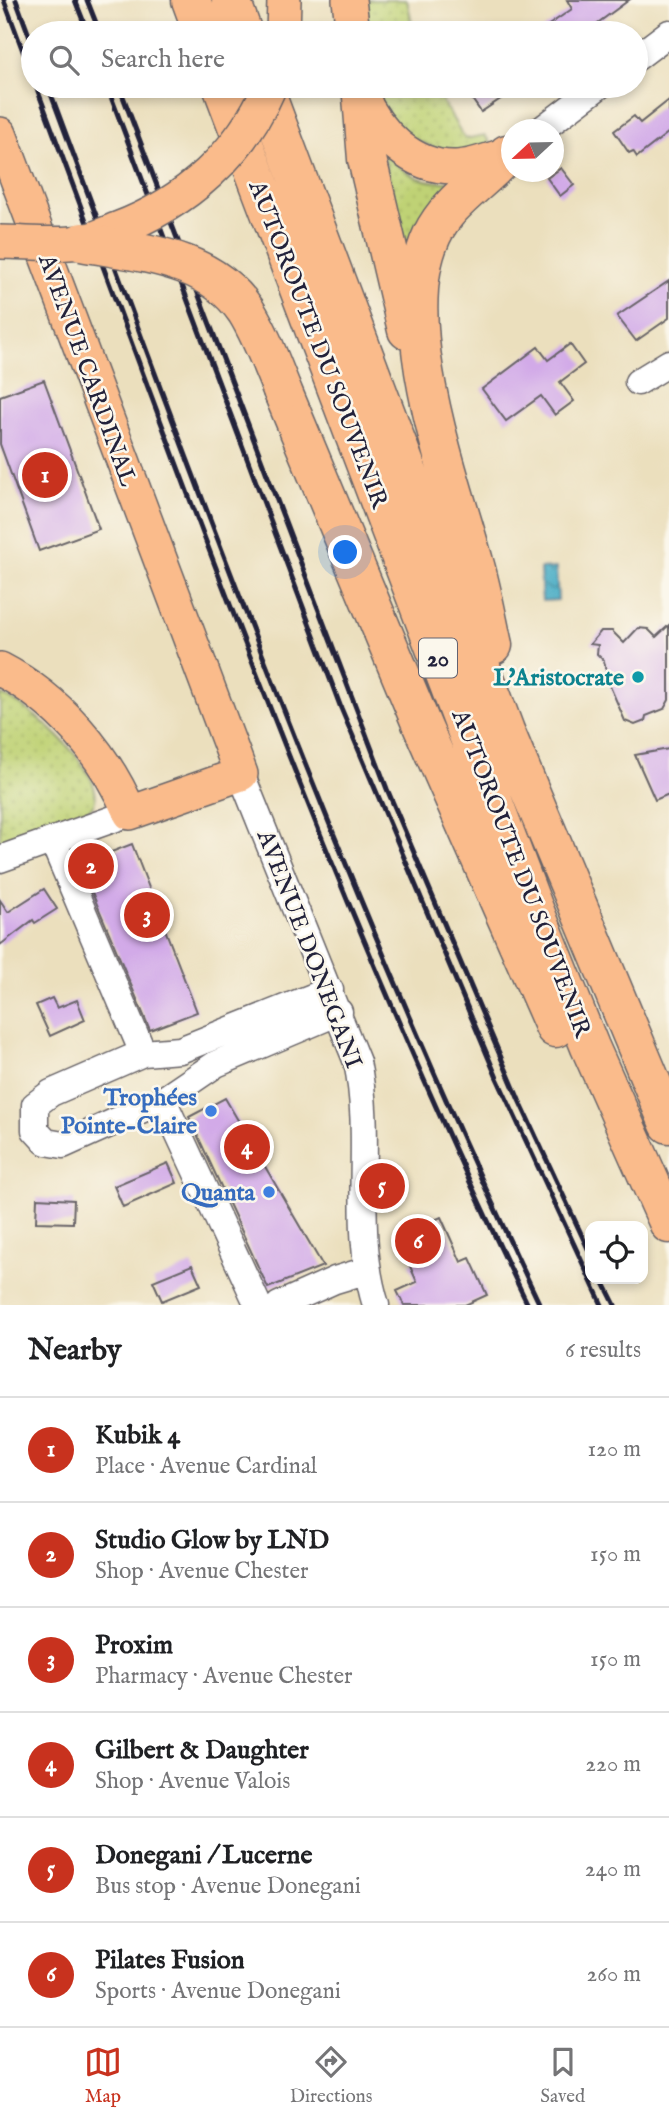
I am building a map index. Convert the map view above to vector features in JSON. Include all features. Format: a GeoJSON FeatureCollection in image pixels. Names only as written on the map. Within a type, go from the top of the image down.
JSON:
{"type":"FeatureCollection","features":[{"type":"Feature","properties":{"kind":"highway"},"geometry":{"type":"LineString","coordinates":[[191,0],[199,21]]}},
{"type":"Feature","properties":{"kind":"highway"},"geometry":{"type":"LineString","coordinates":[[231,0],[239,21]]}},
{"type":"Feature","properties":{"kind":"highway","name":"AUTOROUTE DU SOUVENIR"},"geometry":{"type":"LineString","coordinates":[[227,98],[534,909],[590,1047],[669,1224]]}},
{"type":"Feature","properties":{"kind":"highway","name":"AUTOROUTE DU SOUVENIR"},"geometry":{"type":"LineString","coordinates":[[267,98],[525,780],[669,1124]]}},
{"type":"Feature","properties":{"kind":"highway"},"geometry":{"type":"LineString","coordinates":[[362,98],[367,159],[389,260],[404,324],[423,363]]}},
{"type":"Feature","properties":{"kind":"highway"},"geometry":{"type":"LineString","coordinates":[[501,161],[448,211],[428,244],[420,285],[423,363],[525,780]]}},
{"type":"Feature","properties":{"kind":"highway"},"geometry":{"type":"LineString","coordinates":[[82,242],[177,260],[219,284],[237,299],[252,321],[515,939],[593,1108],[669,1253]]}},
{"type":"Feature","properties":{"kind":"main road"},"geometry":{"type":"LineString","coordinates":[[283,21],[284,0]]}},
{"type":"Feature","properties":{"kind":"main road"},"geometry":{"type":"LineString","coordinates":[[0,242],[82,242],[151,215],[190,191],[240,138],[263,98]]}},
{"type":"Feature","properties":{"kind":"main road"},"geometry":{"type":"LineString","coordinates":[[365,98],[389,139],[419,159],[454,167],[501,155]]}},
{"type":"Feature","properties":{"kind":"main road","name":"AVENUE CARDINAL"},"geometry":{"type":"LineString","coordinates":[[0,134],[177,607]]}},
{"type":"Feature","properties":{"kind":"main road","name":"AVENUE DONEGANI"},"geometry":{"type":"LineString","coordinates":[[177,607],[241,774]]}},
{"type":"Feature","properties":{"kind":"main road"},"geometry":{"type":"LineString","coordinates":[[0,669],[36,693],[77,731],[107,768],[130,813],[241,774]]}},
{"type":"Feature","properties":{"kind":"street"},"geometry":{"type":"LineString","coordinates":[[648,49],[669,33]]}},
{"type":"Feature","properties":{"kind":"street"},"geometry":{"type":"LineString","coordinates":[[556,119],[583,98]]}},
{"type":"Feature","properties":{"kind":"street"},"geometry":{"type":"LineString","coordinates":[[638,382],[669,363]]}},
{"type":"Feature","properties":{"kind":"street","name":"AVENUE DONEGANI"},"geometry":{"type":"LineString","coordinates":[[241,774],[353,1048],[363,1094],[364,1242],[376,1305]]}},
{"type":"Feature","properties":{"kind":"street"},"geometry":{"type":"LineString","coordinates":[[0,859],[130,813]]}},
{"type":"Feature","properties":{"kind":"street"},"geometry":{"type":"LineString","coordinates":[[53,841],[143,1053]]}},
{"type":"Feature","properties":{"kind":"street"},"geometry":{"type":"LineString","coordinates":[[334,1001],[216,1064],[163,1100],[63,1145],[46,1142],[35,1130],[35,1105],[51,1093],[143,1053],[180,1050],[334,1001]]}},
{"type":"Feature","properties":{"kind":"street"},"geometry":{"type":"LineString","coordinates":[[163,1100],[258,1305]]}},
{"type":"Feature","properties":{"kind":"street"},"geometry":{"type":"LineString","coordinates":[[279,1305],[335,1280],[368,1270]]}},
{"type":"Feature","properties":{"kind":"green space"},"geometry":{"type":"Polygon","coordinates":[[[366,0],[407,0],[411,21],[367,21],[366,0]]]}},
{"type":"Feature","properties":{"kind":"green space"},"geometry":{"type":"Polygon","coordinates":[[[379,98],[440,98],[465,139],[485,135],[490,143],[455,156],[399,133],[379,98]]]}},
{"type":"Feature","properties":{"kind":"green space"},"geometry":{"type":"Polygon","coordinates":[[[383,152],[402,169],[421,179],[441,182],[467,180],[411,275],[383,152]]]}},
{"type":"Feature","properties":{"kind":"green space"},"geometry":{"type":"Polygon","coordinates":[[[0,695],[30,712],[67,746],[83,765],[93,783],[95,799],[88,810],[0,843],[0,695]]]}},
{"type":"Feature","properties":{"kind":"water"},"geometry":{"type":"Polygon","coordinates":[[[556,568],[558,600],[542,601],[540,569],[556,568]]]}},
{"type":"Feature","properties":{"kind":"building"},"geometry":{"type":"Polygon","coordinates":[[[567,0],[629,0],[600,21],[554,21],[572,9],[567,0]]]}},
{"type":"Feature","properties":{"kind":"building"},"geometry":{"type":"Polygon","coordinates":[[[471,98],[502,98],[481,112],[471,98]]]}},
{"type":"Feature","properties":{"kind":"building"},"geometry":{"type":"Polygon","coordinates":[[[669,100],[669,132],[637,157],[633,151],[629,153],[614,131],[634,116],[640,123],[669,100]]]}},
{"type":"Feature","properties":{"kind":"building"},"geometry":{"type":"Polygon","coordinates":[[[564,172],[574,185],[560,196],[550,182],[564,182],[564,172]]]}},
{"type":"Feature","properties":{"kind":"building"},"geometry":{"type":"Polygon","coordinates":[[[669,281],[669,318],[636,341],[617,316],[669,281]]]}},
{"type":"Feature","properties":{"kind":"building"},"geometry":{"type":"Polygon","coordinates":[[[570,344],[584,364],[560,382],[574,401],[555,415],[541,396],[506,421],[482,389],[538,347],[548,360],[570,344]]]}},
{"type":"Feature","properties":{"kind":"building"},"geometry":{"type":"Polygon","coordinates":[[[44,380],[99,529],[39,551],[0,444],[0,396],[44,380]]]}},
{"type":"Feature","properties":{"kind":"building","name":"L'Aristocrate"},"geometry":{"type":"Polygon","coordinates":[[[669,625],[669,700],[664,709],[646,716],[645,721],[635,725],[625,721],[609,684],[604,661],[597,654],[598,645],[590,644],[601,631],[612,631],[624,643],[638,628],[648,629],[656,637],[669,625]]]}},
{"type":"Feature","properties":{"kind":"building","name":"L'Aristocrate"},"geometry":{"type":"Polygon","coordinates":[[[669,749],[669,794],[655,800],[635,755],[669,749]]]}},
{"type":"Feature","properties":{"kind":"building"},"geometry":{"type":"Polygon","coordinates":[[[132,844],[197,1012],[150,1030],[80,864],[132,844]]]}},
{"type":"Feature","properties":{"kind":"building"},"geometry":{"type":"Polygon","coordinates":[[[44,889],[57,909],[35,923],[33,920],[0,945],[0,900],[8,912],[44,889]]]}},
{"type":"Feature","properties":{"kind":"building"},"geometry":{"type":"Polygon","coordinates":[[[52,998],[57,1008],[77,1000],[85,1020],[50,1036],[36,1005],[52,998]]]}},
{"type":"Feature","properties":{"kind":"building"},"geometry":{"type":"Polygon","coordinates":[[[225,1098],[323,1266],[268,1288],[189,1117],[225,1098]]]}},
{"type":"Feature","properties":{"kind":"building"},"geometry":{"type":"Polygon","coordinates":[[[168,1163],[177,1183],[123,1207],[114,1186],[168,1163]]]}},
{"type":"Feature","properties":{"kind":"building"},"geometry":{"type":"Polygon","coordinates":[[[37,1198],[74,1200],[73,1223],[36,1222],[37,1198]]]}},
{"type":"Feature","properties":{"kind":"building"},"geometry":{"type":"Polygon","coordinates":[[[441,1217],[461,1262],[470,1258],[487,1295],[465,1305],[404,1305],[397,1291],[417,1282],[409,1264],[415,1261],[403,1234],[441,1217]]]}},
{"type":"Feature","properties":{"kind":"building"},"geometry":{"type":"Polygon","coordinates":[[[192,1265],[201,1285],[162,1301],[153,1281],[192,1265]]]}},
{"type":"Feature","properties":{"kind":"railway"},"geometry":{"type":"LineString","coordinates":[[4,0],[21,46]]}},
{"type":"Feature","properties":{"kind":"railway"},"geometry":{"type":"LineString","coordinates":[[16,0],[24,21]]}},
{"type":"Feature","properties":{"kind":"railway"},"geometry":{"type":"LineString","coordinates":[[75,0],[83,21]]}},
{"type":"Feature","properties":{"kind":"railway"},"geometry":{"type":"LineString","coordinates":[[87,0],[95,21]]}},
{"type":"Feature","properties":{"kind":"railway"},"geometry":{"type":"LineString","coordinates":[[40,98],[208,548],[328,854],[458,1156],[528,1305]]}},
{"type":"Feature","properties":{"kind":"railway"},"geometry":{"type":"LineString","coordinates":[[52,98],[280,701],[405,1005],[540,1305]]}},
{"type":"Feature","properties":{"kind":"railway"},"geometry":{"type":"LineString","coordinates":[[112,98],[341,708],[497,1078],[602,1305]]}},
{"type":"Feature","properties":{"kind":"railway"},"geometry":{"type":"LineString","coordinates":[[124,98],[387,789],[519,1100],[585,1242]]}},
{"type":"Feature","properties":{"kind":"railway"},"geometry":{"type":"LineString","coordinates":[[604,1284],[615,1305]]}},
{"type":"Feature","properties":{"kind":"place","name":"Kubik 4"},"geometry":{"type":"Point","coordinates":[45,475]}},
{"type":"Feature","properties":{"kind":"place","name":"L'Aristocrate"},"geometry":{"type":"Point","coordinates":[638,677]}},
{"type":"Feature","properties":{"kind":"place","name":"Studio Glow by LND"},"geometry":{"type":"Point","coordinates":[91,866]}},
{"type":"Feature","properties":{"kind":"place","name":"Proxim"},"geometry":{"type":"Point","coordinates":[147,915]}},
{"type":"Feature","properties":{"kind":"place","name":"Trophées Pointe-Claire"},"geometry":{"type":"Point","coordinates":[211,1111]}},
{"type":"Feature","properties":{"kind":"place","name":"Gilbert & Daughter"},"geometry":{"type":"Point","coordinates":[247,1147]}},
{"type":"Feature","properties":{"kind":"place","name":"Donegani / Lucerne"},"geometry":{"type":"Point","coordinates":[382,1186]}},
{"type":"Feature","properties":{"kind":"place","name":"Quanta"},"geometry":{"type":"Point","coordinates":[269,1192]}},
{"type":"Feature","properties":{"kind":"place","name":"Pilates Fusion"},"geometry":{"type":"Point","coordinates":[418,1241]}}]}
